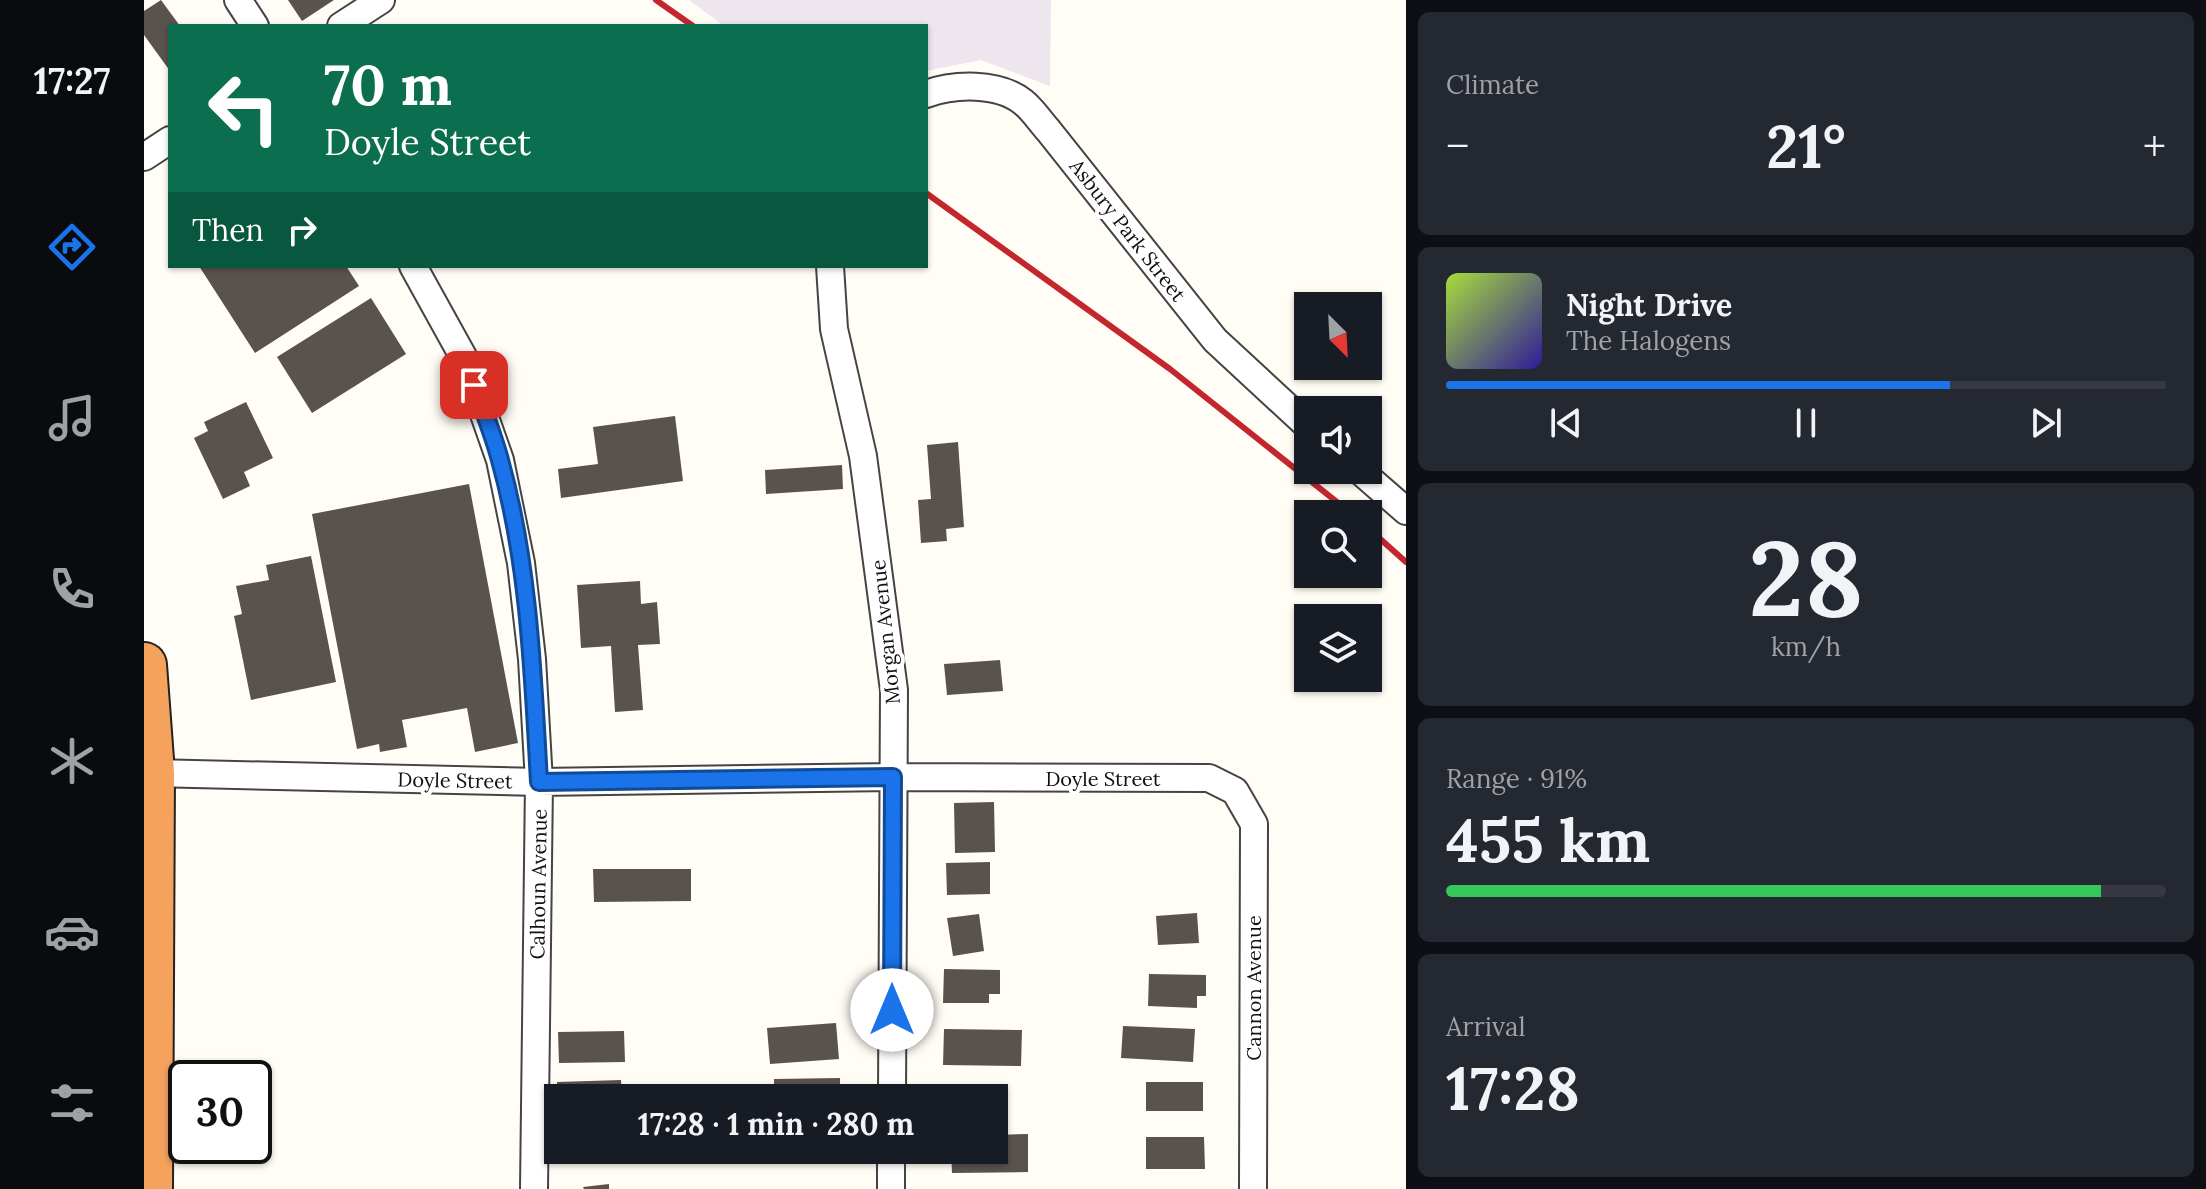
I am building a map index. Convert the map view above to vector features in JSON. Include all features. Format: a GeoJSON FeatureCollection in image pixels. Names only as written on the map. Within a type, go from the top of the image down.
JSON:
{"type":"FeatureCollection","features":[{"type":"Feature","properties":{"kind":"highway"},"geometry":{"type":"LineString","coordinates":[[144,665],[152,773],[150,1189]]}},
{"type":"Feature","properties":{"kind":"street"},"geometry":{"type":"LineString","coordinates":[[238,0],[254,24]]}},
{"type":"Feature","properties":{"kind":"street"},"geometry":{"type":"LineString","coordinates":[[344,24],[381,0]]}},
{"type":"Feature","properties":{"kind":"street","name":"Asbury Park Street"},"geometry":{"type":"LineString","coordinates":[[928,93],[948,86],[988,88],[1021,100],[1215,340],[1294,413]]}},
{"type":"Feature","properties":{"kind":"street"},"geometry":{"type":"LineString","coordinates":[[144,157],[168,141]]}},
{"type":"Feature","properties":{"kind":"street","name":"Calhoun Avenue"},"geometry":{"type":"LineString","coordinates":[[414,268],[465,360],[500,460],[521,563],[532,659],[539,782],[534,1189]]}},
{"type":"Feature","properties":{"kind":"street","name":"Morgan Avenue"},"geometry":{"type":"LineString","coordinates":[[830,268],[834,329],[863,456],[894,690],[892,1084]]}},
{"type":"Feature","properties":{"kind":"street"},"geometry":{"type":"LineString","coordinates":[[1375,484],[1406,511]]}},
{"type":"Feature","properties":{"kind":"street","name":"Doyle Street"},"geometry":{"type":"LineString","coordinates":[[152,773],[539,782],[893,777],[1209,778],[1235,791]]}},
{"type":"Feature","properties":{"kind":"street","name":"Cannon Avenue"},"geometry":{"type":"LineString","coordinates":[[1235,791],[1254,824],[1253,1189]]}},
{"type":"Feature","properties":{"kind":"street"},"geometry":{"type":"LineString","coordinates":[[891,1164],[891,1189]]}},
{"type":"Feature","properties":{"kind":"shaded area"},"geometry":{"type":"Polygon","coordinates":[[[689,0],[1051,0],[1050,86],[981,60],[928,71],[928,24],[721,24],[689,0]]]}},
{"type":"Feature","properties":{"kind":"building"},"geometry":{"type":"Polygon","coordinates":[[[161,0],[179,24],[168,24],[168,68],[144,35],[144,11],[161,0]]]}},
{"type":"Feature","properties":{"kind":"building"},"geometry":{"type":"Polygon","coordinates":[[[288,0],[334,0],[302,21],[288,0]]]}},
{"type":"Feature","properties":{"kind":"building"},"geometry":{"type":"Polygon","coordinates":[[[200,268],[347,268],[359,286],[255,353],[200,268]]]}},
{"type":"Feature","properties":{"kind":"building"},"geometry":{"type":"Polygon","coordinates":[[[371,298],[406,354],[312,413],[277,357],[371,298]]]}},
{"type":"Feature","properties":{"kind":"building"},"geometry":{"type":"Polygon","coordinates":[[[246,402],[273,458],[244,472],[250,486],[223,499],[194,438],[208,431],[204,422],[246,402]]]}},
{"type":"Feature","properties":{"kind":"building"},"geometry":{"type":"Polygon","coordinates":[[[675,416],[683,481],[561,498],[558,469],[598,464],[593,427],[675,416]]]}},
{"type":"Feature","properties":{"kind":"building"},"geometry":{"type":"Polygon","coordinates":[[[958,442],[964,527],[946,529],[947,541],[921,543],[918,500],[931,499],[927,445],[958,442]]]}},
{"type":"Feature","properties":{"kind":"building"},"geometry":{"type":"Polygon","coordinates":[[[842,465],[843,489],[766,494],[765,470],[842,465]]]}},
{"type":"Feature","properties":{"kind":"building"},"geometry":{"type":"Polygon","coordinates":[[[469,484],[518,743],[475,752],[467,708],[402,720],[407,747],[380,752],[379,744],[357,749],[312,514],[469,484]]]}},
{"type":"Feature","properties":{"kind":"building"},"geometry":{"type":"Polygon","coordinates":[[[311,556],[336,682],[251,700],[234,616],[242,614],[236,586],[269,580],[266,565],[311,556]]]}},
{"type":"Feature","properties":{"kind":"building"},"geometry":{"type":"Polygon","coordinates":[[[640,581],[641,604],[657,602],[660,644],[638,645],[643,710],[615,712],[611,646],[581,648],[577,585],[640,581]]]}},
{"type":"Feature","properties":{"kind":"building"},"geometry":{"type":"Polygon","coordinates":[[[1000,660],[1003,691],[947,695],[944,664],[1000,660]]]}},
{"type":"Feature","properties":{"kind":"building"},"geometry":{"type":"Polygon","coordinates":[[[994,802],[995,852],[955,853],[954,803],[994,802]]]}},
{"type":"Feature","properties":{"kind":"building"},"geometry":{"type":"Polygon","coordinates":[[[990,862],[990,894],[947,895],[946,863],[990,862]]]}},
{"type":"Feature","properties":{"kind":"building"},"geometry":{"type":"Polygon","coordinates":[[[593,869],[691,869],[691,901],[594,902],[593,869]]]}},
{"type":"Feature","properties":{"kind":"building"},"geometry":{"type":"Polygon","coordinates":[[[1197,913],[1199,943],[1158,945],[1156,916],[1197,913]]]}},
{"type":"Feature","properties":{"kind":"building"},"geometry":{"type":"Polygon","coordinates":[[[979,914],[984,951],[953,956],[947,918],[979,914]]]}},
{"type":"Feature","properties":{"kind":"building"},"geometry":{"type":"Polygon","coordinates":[[[944,969],[1000,970],[1000,994],[989,994],[989,1003],[943,1003],[944,969]]]}},
{"type":"Feature","properties":{"kind":"building"},"geometry":{"type":"Polygon","coordinates":[[[1149,974],[1206,975],[1206,996],[1197,996],[1197,1008],[1148,1006],[1149,974]]]}},
{"type":"Feature","properties":{"kind":"building"},"geometry":{"type":"Polygon","coordinates":[[[836,1023],[839,1059],[770,1064],[767,1028],[836,1023]]]}},
{"type":"Feature","properties":{"kind":"building"},"geometry":{"type":"Polygon","coordinates":[[[1123,1026],[1195,1029],[1193,1062],[1121,1058],[1123,1026]]]}},
{"type":"Feature","properties":{"kind":"building"},"geometry":{"type":"Polygon","coordinates":[[[944,1029],[1022,1030],[1021,1066],[943,1065],[944,1029]]]}},
{"type":"Feature","properties":{"kind":"building"},"geometry":{"type":"Polygon","coordinates":[[[624,1031],[625,1062],[559,1063],[558,1032],[624,1031]]]}},
{"type":"Feature","properties":{"kind":"building"},"geometry":{"type":"Polygon","coordinates":[[[840,1078],[840,1084],[774,1084],[774,1079],[840,1078]]]}},
{"type":"Feature","properties":{"kind":"building"},"geometry":{"type":"Polygon","coordinates":[[[621,1080],[621,1084],[557,1084],[621,1080]]]}},
{"type":"Feature","properties":{"kind":"building"},"geometry":{"type":"Polygon","coordinates":[[[1146,1082],[1203,1082],[1203,1111],[1146,1111],[1146,1082]]]}},
{"type":"Feature","properties":{"kind":"building"},"geometry":{"type":"Polygon","coordinates":[[[1028,1134],[1028,1172],[952,1173],[952,1164],[1008,1164],[1008,1135],[1028,1134]]]}},
{"type":"Feature","properties":{"kind":"building"},"geometry":{"type":"Polygon","coordinates":[[[1146,1137],[1204,1137],[1205,1169],[1146,1169],[1146,1137]]]}},
{"type":"Feature","properties":{"kind":"building"},"geometry":{"type":"Polygon","coordinates":[[[609,1184],[609,1189],[583,1187],[609,1184]]]}},
{"type":"Feature","properties":{"kind":"railway"},"geometry":{"type":"LineString","coordinates":[[656,0],[690,24]]}},
{"type":"Feature","properties":{"kind":"railway"},"geometry":{"type":"LineString","coordinates":[[928,194],[1170,369],[1334,500]]}},
{"type":"Feature","properties":{"kind":"railway"},"geometry":{"type":"LineString","coordinates":[[1382,541],[1406,562]]}},
{"type":"Feature","properties":{"kind":"route"},"geometry":{"type":"LineString","coordinates":[[474,385],[500,460],[521,563],[532,659],[539,782],[893,777],[892,1010]]}}]}
